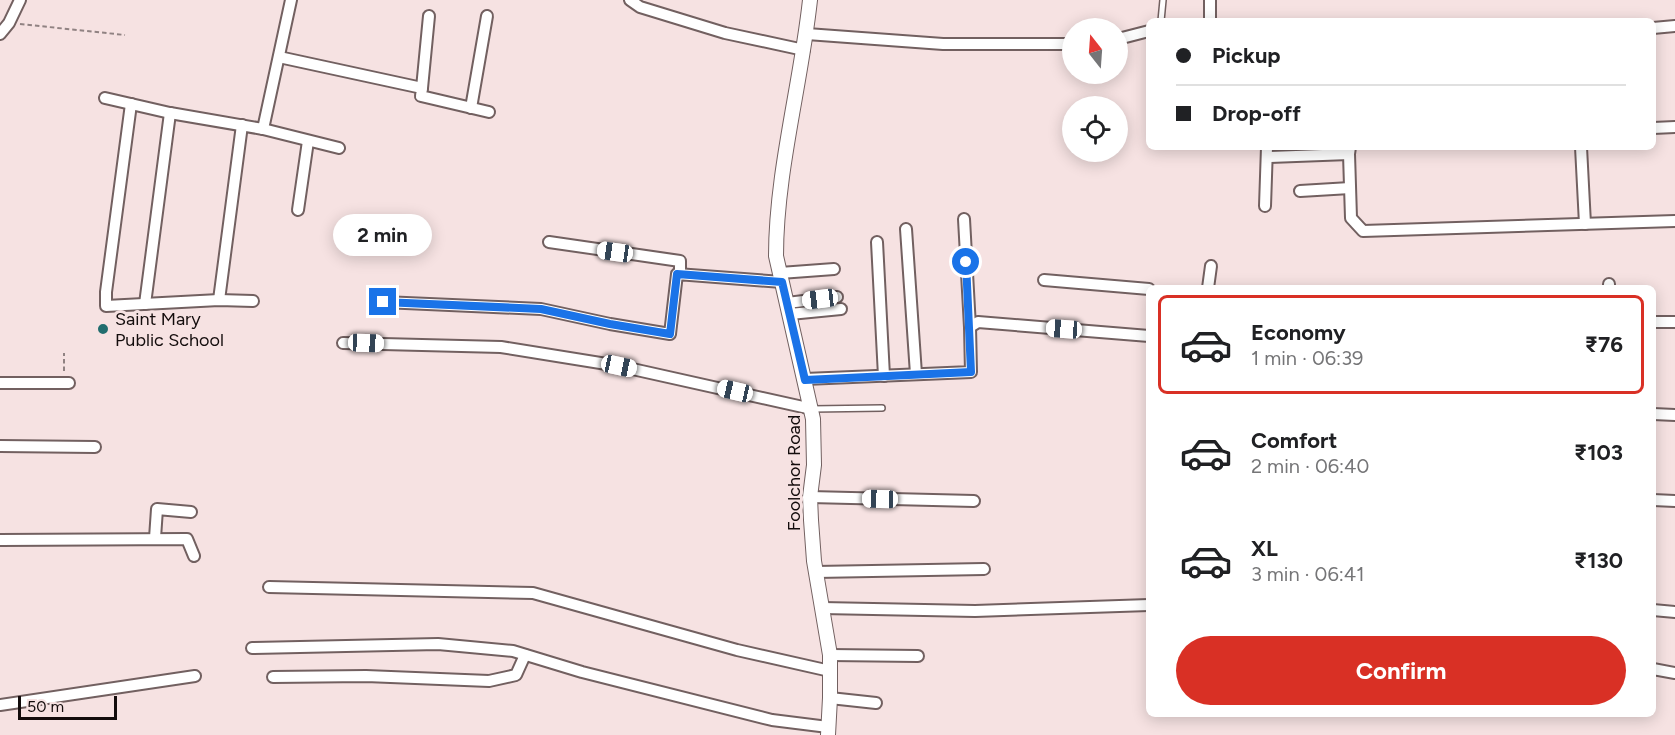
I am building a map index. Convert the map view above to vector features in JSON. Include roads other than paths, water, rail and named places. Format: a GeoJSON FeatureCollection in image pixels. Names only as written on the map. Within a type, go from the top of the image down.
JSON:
{"type":"FeatureCollection","features":[{"type":"Feature","properties":{"kind":"street"},"geometry":{"type":"LineString","coordinates":[[0,34],[9,23],[20,0]]}},
{"type":"Feature","properties":{"kind":"street"},"geometry":{"type":"LineString","coordinates":[[263,129],[291,0]]}},
{"type":"Feature","properties":{"kind":"street"},"geometry":{"type":"LineString","coordinates":[[630,0],[639,7],[725,33],[804,50]]}},
{"type":"Feature","properties":{"kind":"street","name":"Foolchor Road"},"geometry":{"type":"LineString","coordinates":[[810,0],[807,34],[791,126],[776,238],[776,256],[812,409],[814,465],[810,497],[816,572],[830,655],[828,731]]}},
{"type":"Feature","properties":{"kind":"street"},"geometry":{"type":"LineString","coordinates":[[1210,0],[1210,18]]}},
{"type":"Feature","properties":{"kind":"street"},"geometry":{"type":"LineString","coordinates":[[429,16],[421,96],[489,112]]}},
{"type":"Feature","properties":{"kind":"street"},"geometry":{"type":"LineString","coordinates":[[471,108],[487,16]]}},
{"type":"Feature","properties":{"kind":"street"},"geometry":{"type":"LineString","coordinates":[[1656,28],[1675,26]]}},
{"type":"Feature","properties":{"kind":"street"},"geometry":{"type":"LineString","coordinates":[[1128,37],[1146,33]]}},
{"type":"Feature","properties":{"kind":"street"},"geometry":{"type":"LineString","coordinates":[[807,34],[943,44],[1062,44]]}},
{"type":"Feature","properties":{"kind":"street"},"geometry":{"type":"LineString","coordinates":[[279,57],[422,88]]}},
{"type":"Feature","properties":{"kind":"street"},"geometry":{"type":"LineString","coordinates":[[105,98],[170,113],[263,129],[339,148]]}},
{"type":"Feature","properties":{"kind":"street"},"geometry":{"type":"LineString","coordinates":[[131,104],[106,306],[219,300],[253,301]]}},
{"type":"Feature","properties":{"kind":"street"},"geometry":{"type":"LineString","coordinates":[[145,304],[170,113]]}},
{"type":"Feature","properties":{"kind":"street"},"geometry":{"type":"LineString","coordinates":[[219,300],[242,125]]}},
{"type":"Feature","properties":{"kind":"street"},"geometry":{"type":"LineString","coordinates":[[1656,128],[1675,127]]}},
{"type":"Feature","properties":{"kind":"street"},"geometry":{"type":"LineString","coordinates":[[298,210],[308,141]]}},
{"type":"Feature","properties":{"kind":"street"},"geometry":{"type":"LineString","coordinates":[[1581,150],[1586,224]]}},
{"type":"Feature","properties":{"kind":"street"},"geometry":{"type":"LineString","coordinates":[[1264,206],[1267,152],[1349,151],[1352,218],[1364,231],[1675,221]]}},
{"type":"Feature","properties":{"kind":"street"},"geometry":{"type":"LineString","coordinates":[[1300,191],[1350,188]]}},
{"type":"Feature","properties":{"kind":"street"},"geometry":{"type":"LineString","coordinates":[[805,380],[971,372],[964,219]]}},
{"type":"Feature","properties":{"kind":"street"},"geometry":{"type":"LineString","coordinates":[[906,229],[916,374]]}},
{"type":"Feature","properties":{"kind":"street"},"geometry":{"type":"LineString","coordinates":[[549,242],[680,261],[680,274]]}},
{"type":"Feature","properties":{"kind":"street"},"geometry":{"type":"LineString","coordinates":[[877,242],[884,376]]}},
{"type":"Feature","properties":{"kind":"street"},"geometry":{"type":"LineString","coordinates":[[1208,285],[1211,266]]}},
{"type":"Feature","properties":{"kind":"street"},"geometry":{"type":"LineString","coordinates":[[383,302],[541,309],[670,334],[677,274],[781,277],[834,269]]}},
{"type":"Feature","properties":{"kind":"street"},"geometry":{"type":"LineString","coordinates":[[1044,280],[1146,289]]}},
{"type":"Feature","properties":{"kind":"street"},"geometry":{"type":"LineString","coordinates":[[788,308],[837,297]]}},
{"type":"Feature","properties":{"kind":"street"},"geometry":{"type":"LineString","coordinates":[[788,308],[841,309]]}},
{"type":"Feature","properties":{"kind":"street"},"geometry":{"type":"LineString","coordinates":[[970,327],[978,322],[1146,336]]}},
{"type":"Feature","properties":{"kind":"street"},"geometry":{"type":"LineString","coordinates":[[1656,322],[1675,322]]}},
{"type":"Feature","properties":{"kind":"street"},"geometry":{"type":"LineString","coordinates":[[344,343],[501,347],[619,366],[812,409]]}},
{"type":"Feature","properties":{"kind":"street"},"geometry":{"type":"LineString","coordinates":[[0,383],[67,383]]}},
{"type":"Feature","properties":{"kind":"street"},"geometry":{"type":"LineString","coordinates":[[1656,414],[1675,415]]}},
{"type":"Feature","properties":{"kind":"street"},"geometry":{"type":"LineString","coordinates":[[0,446],[95,447]]}},
{"type":"Feature","properties":{"kind":"street"},"geometry":{"type":"LineString","coordinates":[[810,497],[974,501]]}},
{"type":"Feature","properties":{"kind":"street"},"geometry":{"type":"LineString","coordinates":[[1656,500],[1675,501]]}},
{"type":"Feature","properties":{"kind":"street"},"geometry":{"type":"LineString","coordinates":[[154,538],[157,509],[191,512]]}},
{"type":"Feature","properties":{"kind":"street"},"geometry":{"type":"LineString","coordinates":[[0,540],[187,539],[194,556]]}},
{"type":"Feature","properties":{"kind":"street"},"geometry":{"type":"LineString","coordinates":[[816,572],[984,569]]}},
{"type":"Feature","properties":{"kind":"street"},"geometry":{"type":"LineString","coordinates":[[269,587],[533,593],[736,650],[830,671]]}},
{"type":"Feature","properties":{"kind":"street"},"geometry":{"type":"LineString","coordinates":[[822,608],[975,611],[1146,605]]}},
{"type":"Feature","properties":{"kind":"street"},"geometry":{"type":"LineString","coordinates":[[1656,610],[1675,612]]}},
{"type":"Feature","properties":{"kind":"street"},"geometry":{"type":"LineString","coordinates":[[252,648],[438,644],[513,651],[582,672],[772,720],[828,731]]}},
{"type":"Feature","properties":{"kind":"street"},"geometry":{"type":"LineString","coordinates":[[273,677],[366,676],[489,681],[516,675],[525,655]]}},
{"type":"Feature","properties":{"kind":"street"},"geometry":{"type":"LineString","coordinates":[[830,655],[918,656]]}},
{"type":"Feature","properties":{"kind":"street"},"geometry":{"type":"LineString","coordinates":[[1656,670],[1675,673]]}},
{"type":"Feature","properties":{"kind":"street"},"geometry":{"type":"LineString","coordinates":[[0,705],[195,676]]}},
{"type":"Feature","properties":{"kind":"street"},"geometry":{"type":"LineString","coordinates":[[830,698],[876,703]]}},
{"type":"Feature","properties":{"kind":"lane"},"geometry":{"type":"LineString","coordinates":[[1161,18],[1163,0]]}},
{"type":"Feature","properties":{"kind":"lane"},"geometry":{"type":"LineString","coordinates":[[812,409],[882,408]]}},
{"type":"Feature","properties":{"kind":"place","name":"Saint Mary Public School"},"geometry":{"type":"Point","coordinates":[103,329]}}]}
